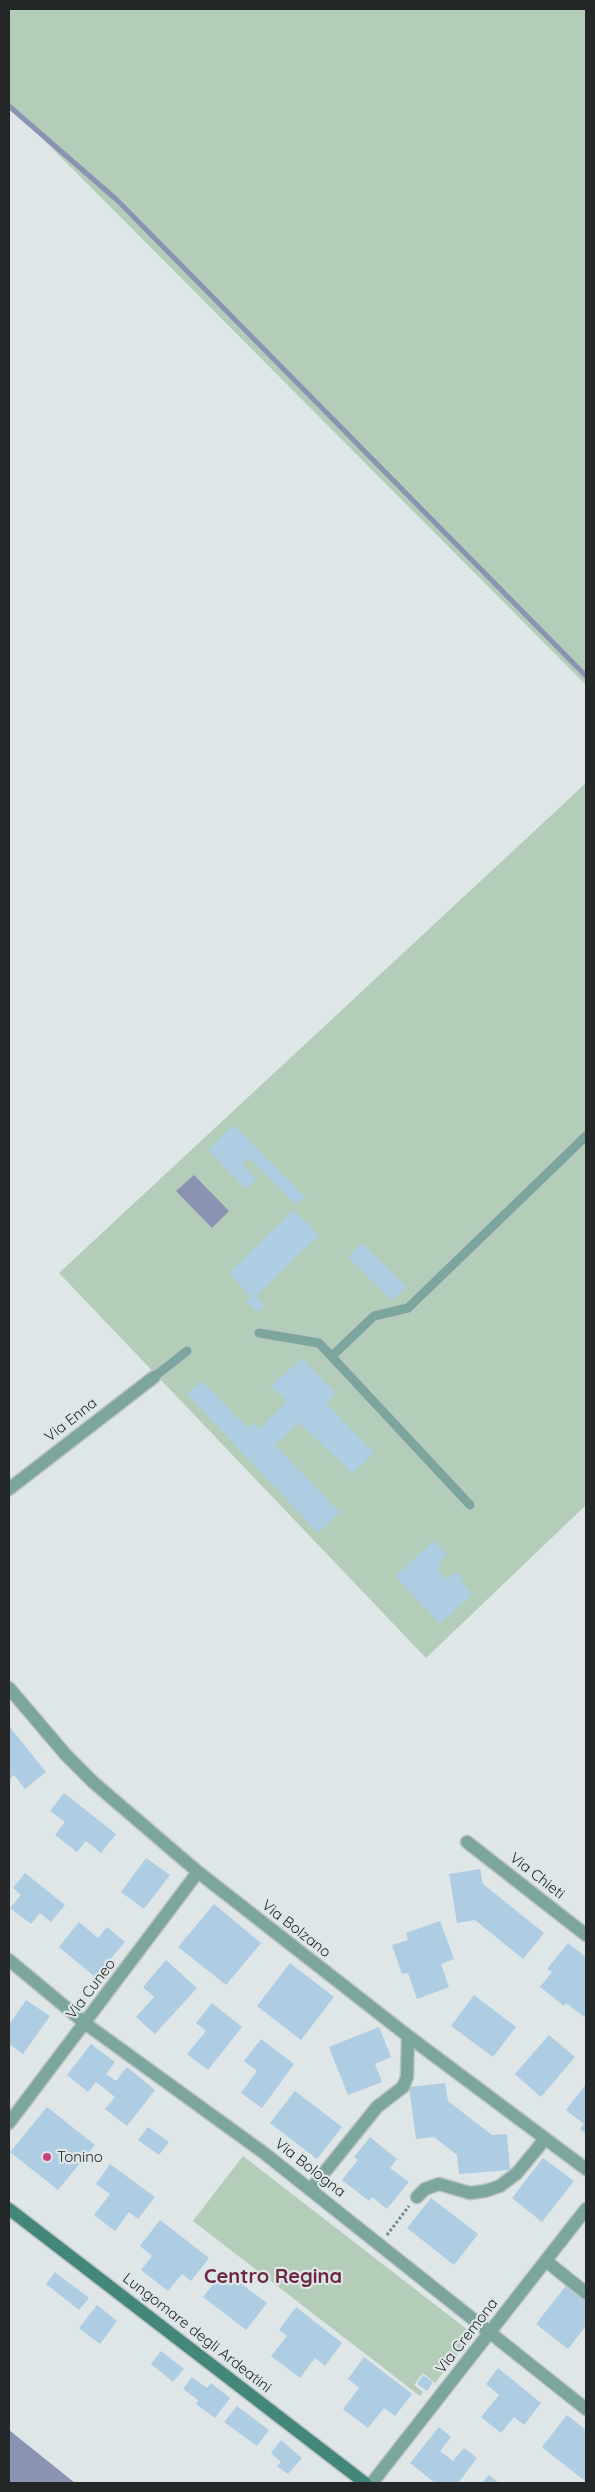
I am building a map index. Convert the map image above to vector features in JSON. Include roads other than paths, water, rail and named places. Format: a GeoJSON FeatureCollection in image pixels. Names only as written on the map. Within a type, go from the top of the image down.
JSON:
{"type":"FeatureCollection","features":[{"type":"Feature","properties":{"kind":"main road","name":"Lungomare degli Ardeatini"},"geometry":{"type":"LineString","coordinates":[[9,2210],[365,2483]]}},
{"type":"Feature","properties":{"kind":"street","name":"Via Enna"},"geometry":{"type":"LineString","coordinates":[[9,1489],[154,1377]]}},
{"type":"Feature","properties":{"kind":"street","name":"Via Bolzano"},"geometry":{"type":"LineString","coordinates":[[9,1688],[43,1730],[93,1782],[198,1872],[408,2036],[586,2169]]}},
{"type":"Feature","properties":{"kind":"street","name":"Via Chieti"},"geometry":{"type":"LineString","coordinates":[[467,1842],[586,1935]]}},
{"type":"Feature","properties":{"kind":"street","name":"Via Cuneo"},"geometry":{"type":"LineString","coordinates":[[9,2123],[86,2024],[198,1872]]}},
{"type":"Feature","properties":{"kind":"street","name":"Via Bologna"},"geometry":{"type":"LineString","coordinates":[[9,1960],[86,2024],[311,2189],[586,2409]]}},
{"type":"Feature","properties":{"kind":"street"},"geometry":{"type":"LineString","coordinates":[[311,2189],[377,2108],[403,2087],[407,2077],[408,2036]]}},
{"type":"Feature","properties":{"kind":"street"},"geometry":{"type":"LineString","coordinates":[[417,2196],[425,2188],[439,2184],[470,2192],[485,2192],[500,2186],[517,2173],[545,2139]]}},
{"type":"Feature","properties":{"kind":"street","name":"Via Cremona"},"geometry":{"type":"LineString","coordinates":[[372,2483],[586,2209]]}},
{"type":"Feature","properties":{"kind":"street"},"geometry":{"type":"LineString","coordinates":[[546,2261],[586,2293]]}},
{"type":"Feature","properties":{"kind":"lane"},"geometry":{"type":"LineString","coordinates":[[332,1356],[374,1316],[408,1308],[586,1136]]}},
{"type":"Feature","properties":{"kind":"lane"},"geometry":{"type":"LineString","coordinates":[[259,1333],[320,1344],[470,1505]]}},
{"type":"Feature","properties":{"kind":"lane"},"geometry":{"type":"LineString","coordinates":[[154,1377],[187,1351]]}},
{"type":"Feature","properties":{"kind":"water"},"geometry":{"type":"Polygon","coordinates":[[[194,1175],[229,1211],[212,1228],[176,1191],[194,1175]]]}},
{"type":"Feature","properties":{"kind":"water"},"geometry":{"type":"Polygon","coordinates":[[[9,2430],[75,2483],[9,2483],[9,2430]]]}},
{"type":"Feature","properties":{"kind":"waterway"},"geometry":{"type":"LineString","coordinates":[[9,106],[117,200],[586,676]]}},
{"type":"Feature","properties":{"kind":"place","name":"Tonino"},"geometry":{"type":"Point","coordinates":[47,2157]}},
{"type":"Feature","properties":{"kind":"district","name":"Centro Regina"},"geometry":{"type":"Point","coordinates":[273,2277]}}]}
